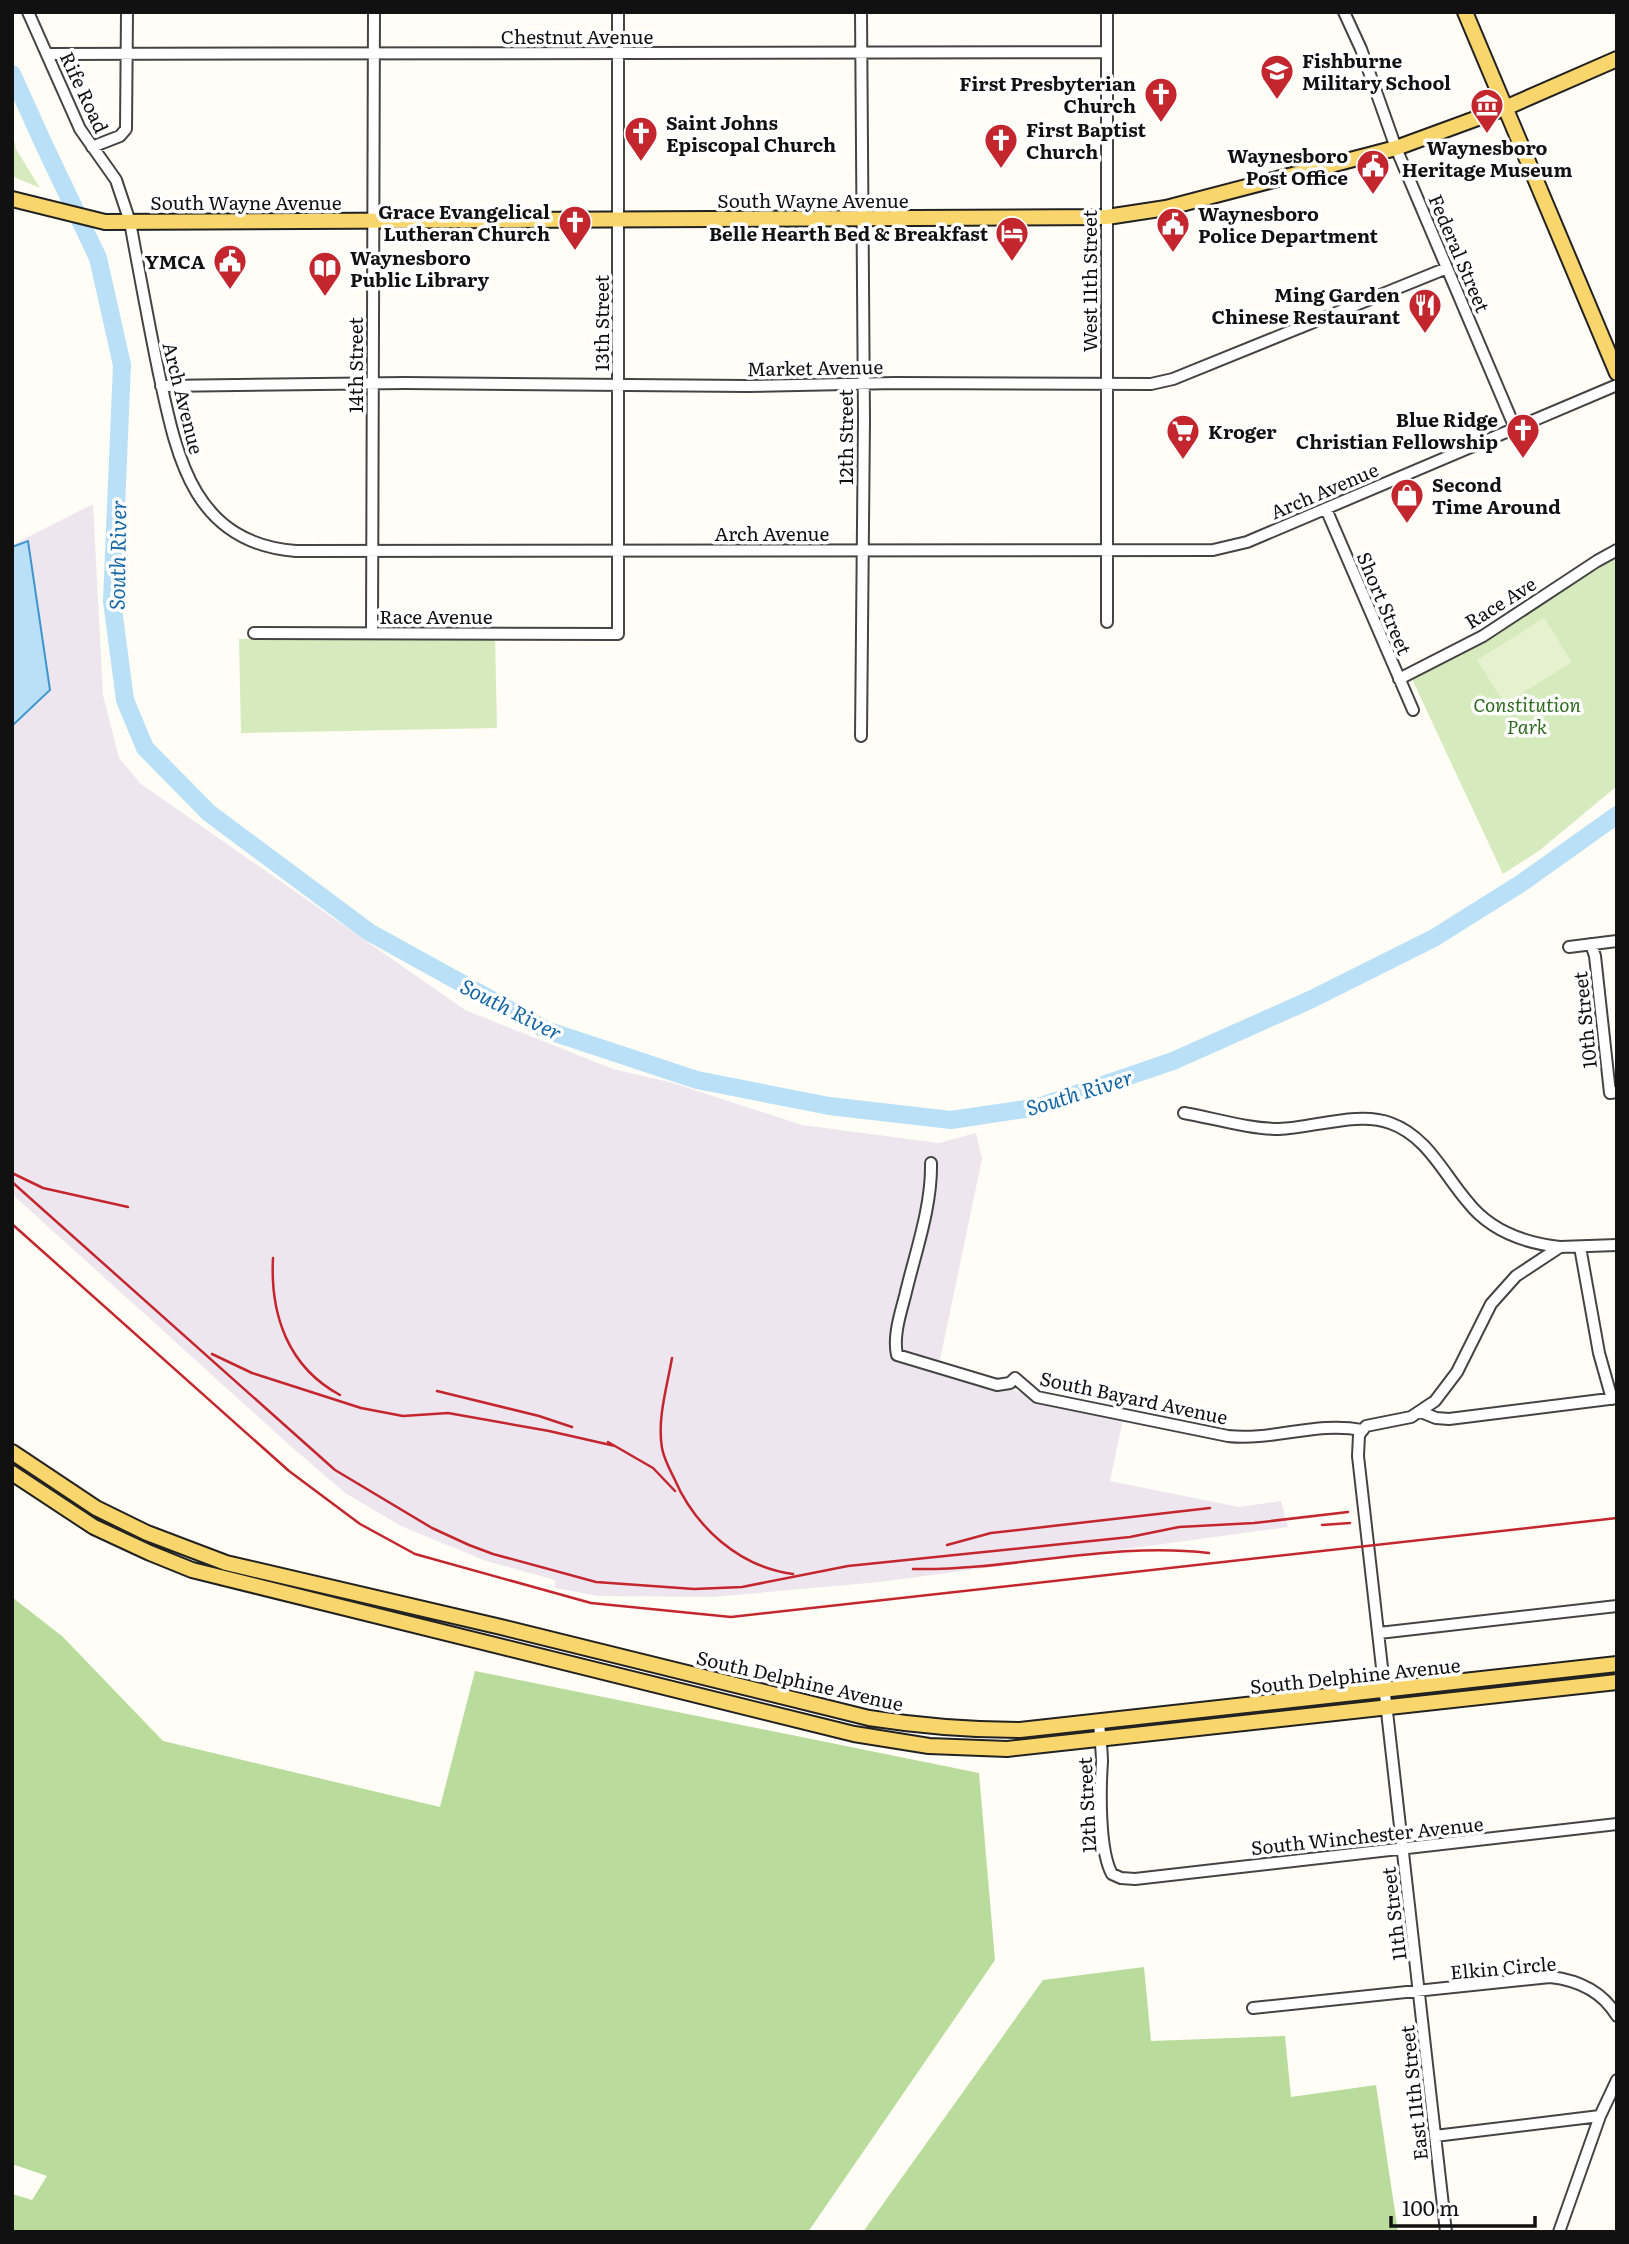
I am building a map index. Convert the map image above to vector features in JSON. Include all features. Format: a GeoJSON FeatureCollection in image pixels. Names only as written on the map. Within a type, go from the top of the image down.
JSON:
{"type":"FeatureCollection","features":[{"type":"Feature","properties":{"kind":"main road"},"geometry":{"type":"LineString","coordinates":[[1465,12],[1617,373]]}},
{"type":"Feature","properties":{"kind":"main road","name":"South Wayne Avenue"},"geometry":{"type":"LineString","coordinates":[[12,199],[105,222],[1107,217],[1166,208],[1396,148],[1505,108],[1617,60]]}},
{"type":"Feature","properties":{"kind":"main road","name":"South Delphine Avenue"},"geometry":{"type":"LineString","coordinates":[[12,1452],[96,1508],[147,1533],[226,1563],[501,1627],[869,1718],[961,1730],[1020,1730],[1617,1664]]}},
{"type":"Feature","properties":{"kind":"main road","name":"South Delphine Avenue"},"geometry":{"type":"LineString","coordinates":[[12,1473],[94,1527],[192,1570],[888,1741],[969,1749],[1007,1749],[1617,1682]]}},
{"type":"Feature","properties":{"kind":"street","name":"Rife Road"},"geometry":{"type":"LineString","coordinates":[[28,12],[75,119],[117,180],[130,222]]}},
{"type":"Feature","properties":{"kind":"street"},"geometry":{"type":"LineString","coordinates":[[92,147],[120,136],[126,130],[127,12]]}},
{"type":"Feature","properties":{"kind":"street","name":"14th Street"},"geometry":{"type":"LineString","coordinates":[[372,633],[374,12]]}},
{"type":"Feature","properties":{"kind":"street","name":"13th Street"},"geometry":{"type":"LineString","coordinates":[[618,12],[618,634]]}},
{"type":"Feature","properties":{"kind":"street","name":"12th Street"},"geometry":{"type":"LineString","coordinates":[[861,12],[861,736]]}},
{"type":"Feature","properties":{"kind":"street","name":"West 11th Street"},"geometry":{"type":"LineString","coordinates":[[1107,12],[1107,551]]}},
{"type":"Feature","properties":{"kind":"street","name":"Federal Street"},"geometry":{"type":"LineString","coordinates":[[1344,12],[1361,49],[1396,148],[1515,428]]}},
{"type":"Feature","properties":{"kind":"street","name":"Chestnut Avenue"},"geometry":{"type":"LineString","coordinates":[[48,54],[1107,52]]}},
{"type":"Feature","properties":{"kind":"street","name":"Arch Avenue"},"geometry":{"type":"LineString","coordinates":[[130,222],[174,446],[184,470],[202,500],[230,530],[250,542],[278,550],[1213,550],[1231,547],[1326,509],[1617,385]]}},
{"type":"Feature","properties":{"kind":"street","name":"Market Avenue"},"geometry":{"type":"LineString","coordinates":[[162,386],[1151,384],[1174,379],[1447,268]]}},
{"type":"Feature","properties":{"kind":"street","name":"Short Street"},"geometry":{"type":"LineString","coordinates":[[1326,509],[1413,710]]}},
{"type":"Feature","properties":{"kind":"street","name":"Race Ave"},"geometry":{"type":"LineString","coordinates":[[1399,679],[1483,636],[1617,550]]}},
{"type":"Feature","properties":{"kind":"street"},"geometry":{"type":"LineString","coordinates":[[1107,551],[1107,622]]}},
{"type":"Feature","properties":{"kind":"street","name":"Race Avenue"},"geometry":{"type":"LineString","coordinates":[[254,633],[618,634]]}},
{"type":"Feature","properties":{"kind":"street"},"geometry":{"type":"LineString","coordinates":[[1569,947],[1617,942]]}},
{"type":"Feature","properties":{"kind":"street","name":"10th Street"},"geometry":{"type":"LineString","coordinates":[[1591,944],[1613,1092]]}},
{"type":"Feature","properties":{"kind":"street"},"geometry":{"type":"LineString","coordinates":[[1184,1113],[1277,1129],[1363,1119],[1389,1122],[1423,1144],[1467,1201],[1482,1217],[1500,1230],[1524,1241],[1560,1247],[1617,1245]]}},
{"type":"Feature","properties":{"kind":"street","name":"South Bayard Avenue"},"geometry":{"type":"LineString","coordinates":[[931,1163],[924,1217],[896,1337],[897,1355],[998,1385],[1010,1383],[1015,1378],[1037,1397],[1228,1436],[1331,1426],[1362,1430],[1372,1423],[1402,1419],[1421,1412],[1436,1418],[1449,1419],[1614,1398]]}},
{"type":"Feature","properties":{"kind":"street"},"geometry":{"type":"LineString","coordinates":[[1421,1412],[1447,1387],[1482,1318],[1504,1288],[1530,1265],[1560,1247]]}},
{"type":"Feature","properties":{"kind":"street"},"geometry":{"type":"LineString","coordinates":[[1580,1247],[1599,1353],[1614,1398]]}},
{"type":"Feature","properties":{"kind":"street"},"geometry":{"type":"LineString","coordinates":[[1362,1430],[1358,1456],[1387,1706]]}},
{"type":"Feature","properties":{"kind":"street"},"geometry":{"type":"LineString","coordinates":[[1379,1633],[1617,1606]]}},
{"type":"Feature","properties":{"kind":"street","name":"11th Street"},"geometry":{"type":"LineString","coordinates":[[1387,1706],[1420,1993]]}},
{"type":"Feature","properties":{"kind":"street","name":"12th Street"},"geometry":{"type":"LineString","coordinates":[[1099,1723],[1100,1796],[1107,1860],[1112,1874],[1121,1878]]}},
{"type":"Feature","properties":{"kind":"street","name":"South Winchester Avenue"},"geometry":{"type":"LineString","coordinates":[[1121,1878],[1135,1879],[1617,1825]]}},
{"type":"Feature","properties":{"kind":"street","name":"Elkin Circle"},"geometry":{"type":"LineString","coordinates":[[1253,2008],[1560,1978],[1585,1986],[1596,1993],[1617,2016]]}},
{"type":"Feature","properties":{"kind":"street","name":"East 11th Street"},"geometry":{"type":"LineString","coordinates":[[1420,1993],[1446,2232]]}},
{"type":"Feature","properties":{"kind":"street"},"geometry":{"type":"LineString","coordinates":[[1559,2232],[1600,2116],[1617,2080]]}},
{"type":"Feature","properties":{"kind":"street"},"geometry":{"type":"LineString","coordinates":[[1435,2136],[1600,2116]]}},
{"type":"Feature","properties":{"kind":"shaded area"},"geometry":{"type":"Polygon","coordinates":[[[93,504],[103,695],[119,758],[141,784],[465,1010],[613,1069],[673,1083],[802,1125],[939,1143],[976,1133],[982,1159],[937,1374],[1124,1414],[1110,1481],[1239,1507],[1281,1501],[1288,1527],[880,1582],[713,1597],[598,1596],[555,1588],[555,1580],[486,1561],[401,1526],[345,1493],[12,1194],[12,545],[93,504]]]}},
{"type":"Feature","properties":{"kind":"green space"},"geometry":{"type":"Polygon","coordinates":[[[12,130],[16,149],[40,188],[12,176],[12,130]]]}},
{"type":"Feature","properties":{"kind":"green space","name":"Constitution Park"},"geometry":{"type":"Polygon","coordinates":[[[1617,556],[1617,786],[1540,850],[1503,874],[1412,679],[1617,556]]]}},
{"type":"Feature","properties":{"kind":"green space"},"geometry":{"type":"Polygon","coordinates":[[[1544,618],[1572,662],[1505,704],[1477,660],[1544,618]]]}},
{"type":"Feature","properties":{"kind":"green space"},"geometry":{"type":"Polygon","coordinates":[[[495,634],[497,728],[241,733],[239,639],[495,634]]]}},
{"type":"Feature","properties":{"kind":"green space"},"geometry":{"type":"Polygon","coordinates":[[[12,1597],[63,1637],[163,1741],[440,1807],[475,1671],[979,1773],[995,1960],[808,2232],[12,2232],[12,2194],[32,2200],[47,2176],[12,2164],[12,1597]]]}},
{"type":"Feature","properties":{"kind":"green space"},"geometry":{"type":"Polygon","coordinates":[[[1144,1967],[1151,2041],[1285,2036],[1291,2097],[1376,2085],[1398,2232],[863,2232],[1043,1980],[1144,1967]]]}},
{"type":"Feature","properties":{"kind":"water"},"geometry":{"type":"Polygon","coordinates":[[[28,541],[50,690],[12,726],[12,547],[28,541]]]}},
{"type":"Feature","properties":{"kind":"waterway","name":"South River"},"geometry":{"type":"LineString","coordinates":[[12,74],[98,258],[122,365],[112,601],[125,700],[145,748],[209,813],[369,932],[546,1030],[697,1080],[829,1106],[951,1120],[1038,1107],[1173,1061],[1312,999],[1434,938],[1523,882],[1617,815]]}},
{"type":"Feature","properties":{"kind":"railway"},"geometry":{"type":"LineString","coordinates":[[12,1173],[43,1188],[128,1207]]}},
{"type":"Feature","properties":{"kind":"railway"},"geometry":{"type":"LineString","coordinates":[[12,1182],[335,1470],[432,1528],[469,1545],[596,1582],[694,1589],[742,1587],[848,1566],[1130,1537],[1179,1527],[1254,1523],[1348,1512]]}},
{"type":"Feature","properties":{"kind":"railway"},"geometry":{"type":"LineString","coordinates":[[12,1224],[289,1471],[360,1524],[415,1554],[591,1603],[731,1617],[1617,1518]]}},
{"type":"Feature","properties":{"kind":"railway"},"geometry":{"type":"LineString","coordinates":[[273,1258],[275,1300],[286,1337],[307,1370],[340,1395]]}},
{"type":"Feature","properties":{"kind":"railway"},"geometry":{"type":"LineString","coordinates":[[212,1354],[252,1373],[361,1408],[403,1416],[448,1413],[615,1446]]}},
{"type":"Feature","properties":{"kind":"railway"},"geometry":{"type":"LineString","coordinates":[[672,1358],[663,1403],[661,1437],[665,1460],[683,1496],[694,1513],[721,1542],[755,1563],[793,1574]]}},
{"type":"Feature","properties":{"kind":"railway"},"geometry":{"type":"LineString","coordinates":[[437,1391],[539,1416],[572,1427]]}},
{"type":"Feature","properties":{"kind":"railway"},"geometry":{"type":"LineString","coordinates":[[608,1442],[653,1468],[675,1491]]}},
{"type":"Feature","properties":{"kind":"railway"},"geometry":{"type":"LineString","coordinates":[[947,1545],[991,1533],[1210,1508]]}},
{"type":"Feature","properties":{"kind":"railway"},"geometry":{"type":"LineString","coordinates":[[1322,1525],[1350,1523]]}},
{"type":"Feature","properties":{"kind":"railway"},"geometry":{"type":"LineString","coordinates":[[913,1569],[988,1566],[1098,1553],[1172,1550],[1209,1553]]}},
{"type":"Feature","properties":{"kind":"place","name":"Fishburne Military School"},"geometry":{"type":"Point","coordinates":[1277,101]}},
{"type":"Feature","properties":{"kind":"place","name":"First Presbyterian Church"},"geometry":{"type":"Point","coordinates":[1161,124]}},
{"type":"Feature","properties":{"kind":"place","name":"Waynesboro Heritage Museum"},"geometry":{"type":"Point","coordinates":[1487,135]}},
{"type":"Feature","properties":{"kind":"place","name":"Saint Johns Episcopal Church"},"geometry":{"type":"Point","coordinates":[641,163]}},
{"type":"Feature","properties":{"kind":"place","name":"First Baptist Church"},"geometry":{"type":"Point","coordinates":[1001,170]}},
{"type":"Feature","properties":{"kind":"place","name":"Waynesboro Post Office"},"geometry":{"type":"Point","coordinates":[1373,196]}},
{"type":"Feature","properties":{"kind":"place","name":"Grace Evangelical Lutheran Church"},"geometry":{"type":"Point","coordinates":[575,252]}},
{"type":"Feature","properties":{"kind":"place","name":"Waynesboro Police Department"},"geometry":{"type":"Point","coordinates":[1173,254]}},
{"type":"Feature","properties":{"kind":"place","name":"Belle Hearth Bed & Breakfast"},"geometry":{"type":"Point","coordinates":[1012,263]}},
{"type":"Feature","properties":{"kind":"place","name":"YMCA"},"geometry":{"type":"Point","coordinates":[230,291]}},
{"type":"Feature","properties":{"kind":"place","name":"Waynesboro Public Library"},"geometry":{"type":"Point","coordinates":[325,298]}},
{"type":"Feature","properties":{"kind":"place","name":"Ming Garden Chinese Restaurant"},"geometry":{"type":"Point","coordinates":[1425,335]}},
{"type":"Feature","properties":{"kind":"place","name":"Blue Ridge Christian Fellowship"},"geometry":{"type":"Point","coordinates":[1523,460]}},
{"type":"Feature","properties":{"kind":"place","name":"Kroger"},"geometry":{"type":"Point","coordinates":[1183,461]}},
{"type":"Feature","properties":{"kind":"place","name":"Second Time Around"},"geometry":{"type":"Point","coordinates":[1407,525]}}]}
